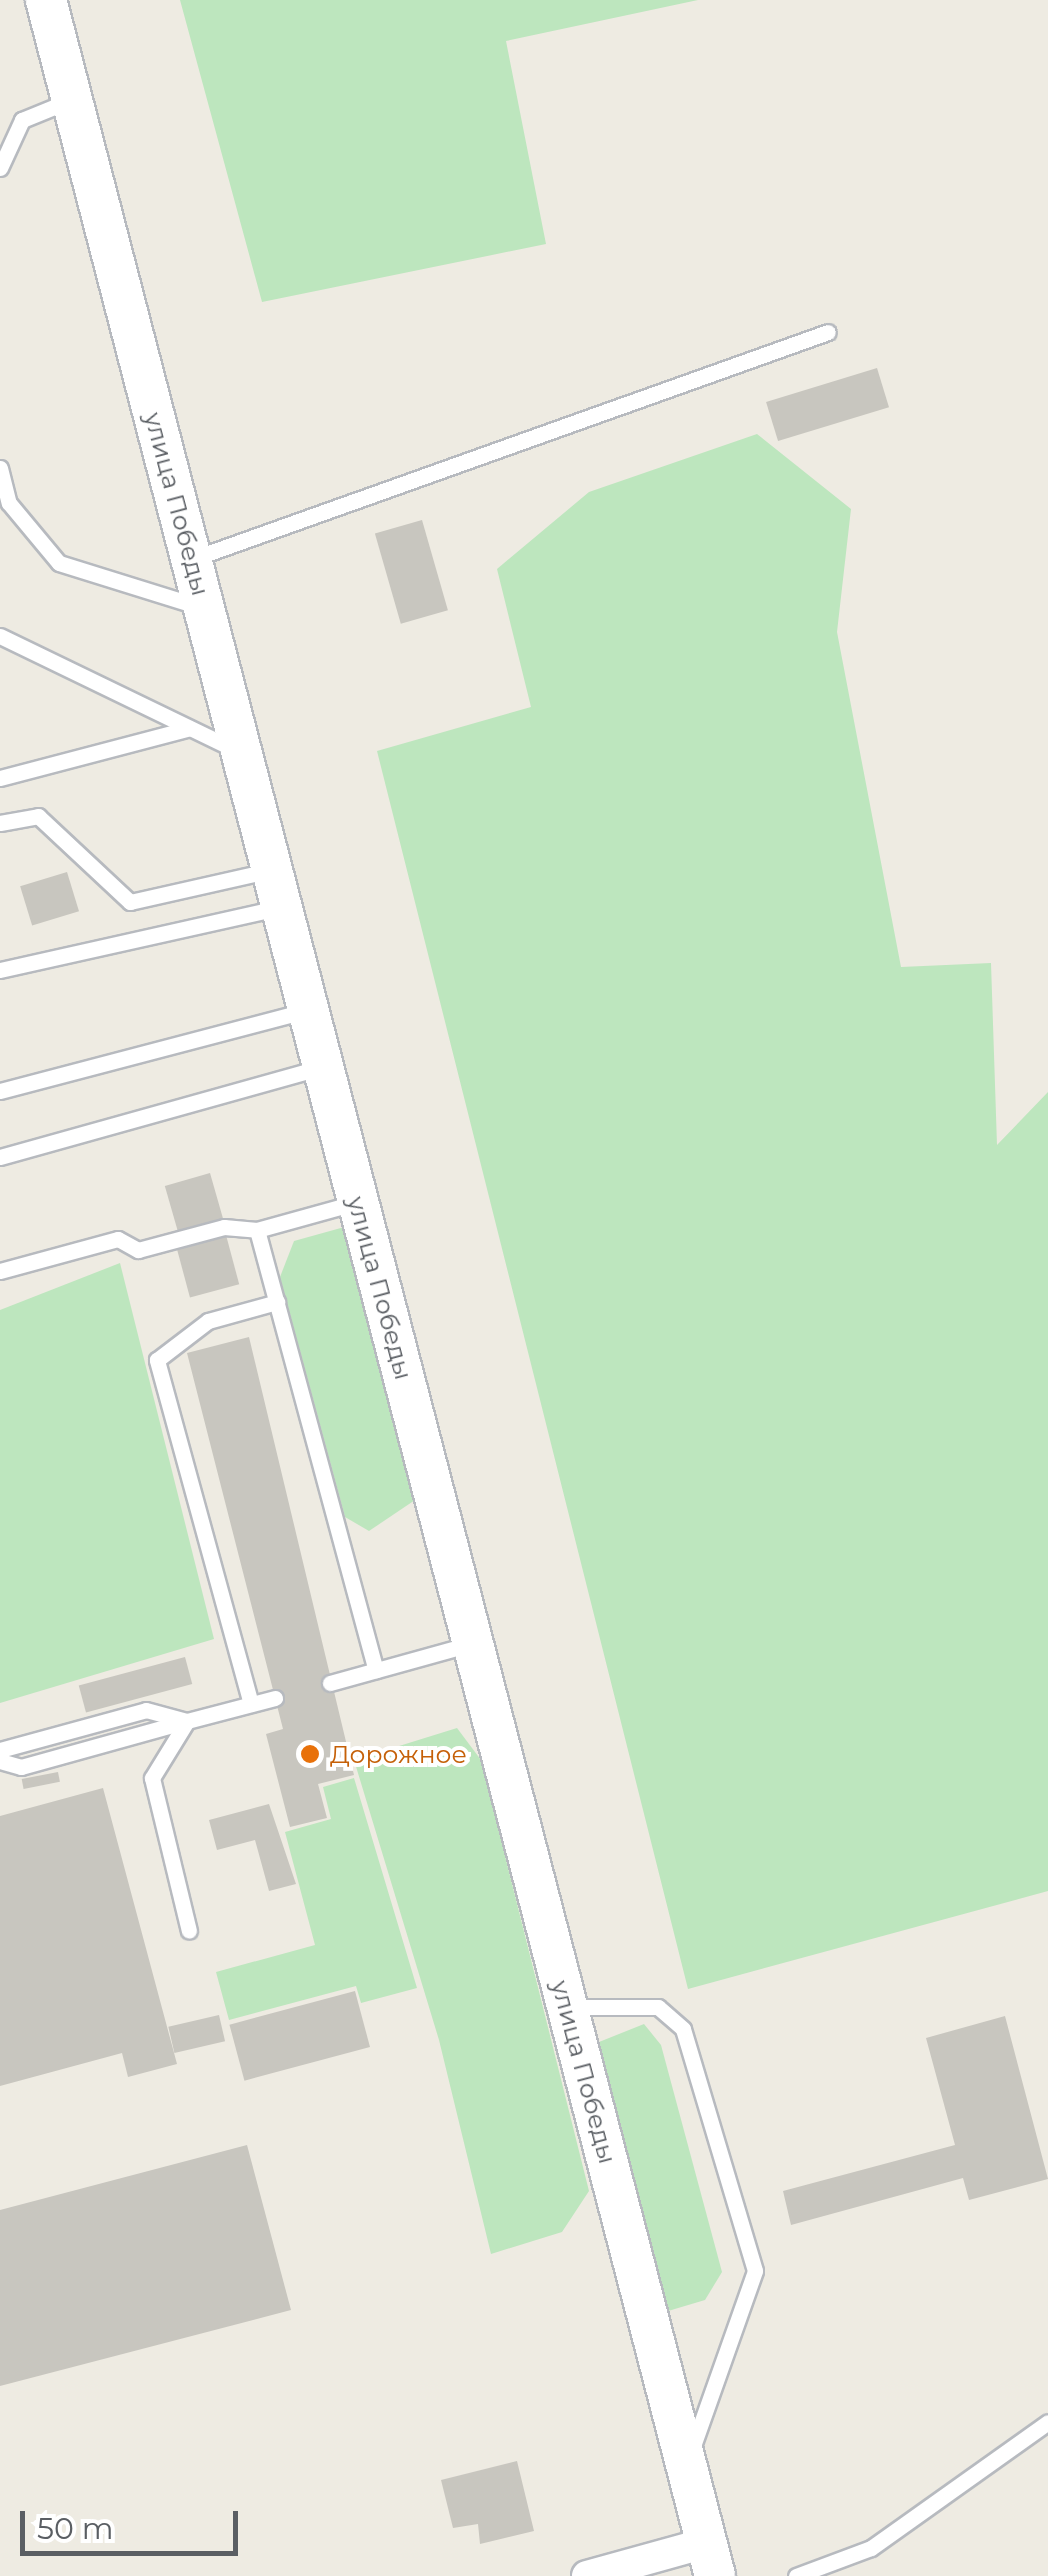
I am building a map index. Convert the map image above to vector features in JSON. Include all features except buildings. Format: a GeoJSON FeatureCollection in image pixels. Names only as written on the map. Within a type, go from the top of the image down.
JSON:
{"type":"FeatureCollection","features":[{"type":"Feature","properties":{"kind":"main road","name":"улица Победы"},"geometry":{"type":"LineString","coordinates":[[46,0],[710,2560]]}},
{"type":"Feature","properties":{"kind":"street"},"geometry":{"type":"LineString","coordinates":[[587,2576],[710,2560]]}},
{"type":"Feature","properties":{"kind":"lane"},"geometry":{"type":"LineString","coordinates":[[0,168],[22,120],[72,100]]}},
{"type":"Feature","properties":{"kind":"lane"},"geometry":{"type":"LineString","coordinates":[[192,559],[828,332]]}},
{"type":"Feature","properties":{"kind":"lane"},"geometry":{"type":"LineString","coordinates":[[0,468],[9,502],[59,563],[204,608]]}},
{"type":"Feature","properties":{"kind":"lane"},"geometry":{"type":"LineString","coordinates":[[0,636],[242,753]]}},
{"type":"Feature","properties":{"kind":"lane"},"geometry":{"type":"LineString","coordinates":[[0,778],[190,728]]}},
{"type":"Feature","properties":{"kind":"lane"},"geometry":{"type":"LineString","coordinates":[[0,823],[38,816],[130,902],[277,888]]}},
{"type":"Feature","properties":{"kind":"lane"},"geometry":{"type":"LineString","coordinates":[[0,970],[277,888]]}},
{"type":"Feature","properties":{"kind":"lane"},"geometry":{"type":"LineString","coordinates":[[0,1091],[308,1010]]}},
{"type":"Feature","properties":{"kind":"lane"},"geometry":{"type":"LineString","coordinates":[[0,1157],[323,1067]]}},
{"type":"Feature","properties":{"kind":"lane"},"geometry":{"type":"LineString","coordinates":[[0,1271],[118,1239],[138,1250],[224,1227],[257,1230],[358,1202]]}},
{"type":"Feature","properties":{"kind":"lane"},"geometry":{"type":"LineString","coordinates":[[257,1230],[376,1670]]}},
{"type":"Feature","properties":{"kind":"lane"},"geometry":{"type":"LineString","coordinates":[[250,1704],[157,1360],[208,1320],[276,1302]]}},
{"type":"Feature","properties":{"kind":"lane"},"geometry":{"type":"LineString","coordinates":[[330,1682],[473,1644]]}},
{"type":"Feature","properties":{"kind":"lane"},"geometry":{"type":"LineString","coordinates":[[0,1761],[22,1767],[275,1698]]}},
{"type":"Feature","properties":{"kind":"lane"},"geometry":{"type":"LineString","coordinates":[[0,1750],[146,1710],[187,1721]]}},
{"type":"Feature","properties":{"kind":"lane"},"geometry":{"type":"LineString","coordinates":[[187,1721],[152,1778],[189,1931]]}},
{"type":"Feature","properties":{"kind":"lane"},"geometry":{"type":"LineString","coordinates":[[567,2007],[658,2006],[682,2029],[755,2271],[686,2467]]}},
{"type":"Feature","properties":{"kind":"lane"},"geometry":{"type":"LineString","coordinates":[[796,2576],[871,2548],[1048,2422]]}},
{"type":"Feature","properties":{"kind":"green space"},"geometry":{"type":"Polygon","coordinates":[[[180,0],[698,0],[506,41],[546,244],[262,302],[180,0]]]}},
{"type":"Feature","properties":{"kind":"green space"},"geometry":{"type":"Polygon","coordinates":[[[757,434],[851,509],[837,632],[901,967],[991,963],[997,1145],[1048,1092],[1048,1891],[688,1989],[377,751],[531,707],[497,569],[589,492],[757,434]]]}},
{"type":"Feature","properties":{"kind":"green space"},"geometry":{"type":"Polygon","coordinates":[[[348,1226],[421,1496],[369,1531],[345,1517],[280,1277],[294,1241],[348,1226]]]}},
{"type":"Feature","properties":{"kind":"green space"},"geometry":{"type":"Polygon","coordinates":[[[120,1263],[214,1639],[0,1703],[0,1310],[120,1263]]]}},
{"type":"Feature","properties":{"kind":"green space"},"geometry":{"type":"Polygon","coordinates":[[[457,1728],[481,1760],[589,2191],[562,2232],[491,2254],[439,2040],[354,1760],[457,1728]]]}},
{"type":"Feature","properties":{"kind":"green space"},"geometry":{"type":"Polygon","coordinates":[[[354,1778],[417,1988],[361,2003],[356,1986],[229,2020],[216,1972],[315,1945],[285,1832],[331,1819],[323,1787],[354,1778]]]}},
{"type":"Feature","properties":{"kind":"green space"},"geometry":{"type":"Polygon","coordinates":[[[644,2024],[661,2045],[722,2272],[705,2300],[648,2317],[564,2056],[644,2024]]]}},
{"type":"Feature","properties":{"kind":"place","name":"Дорожное"},"geometry":{"type":"Point","coordinates":[310,1754]}}]}
